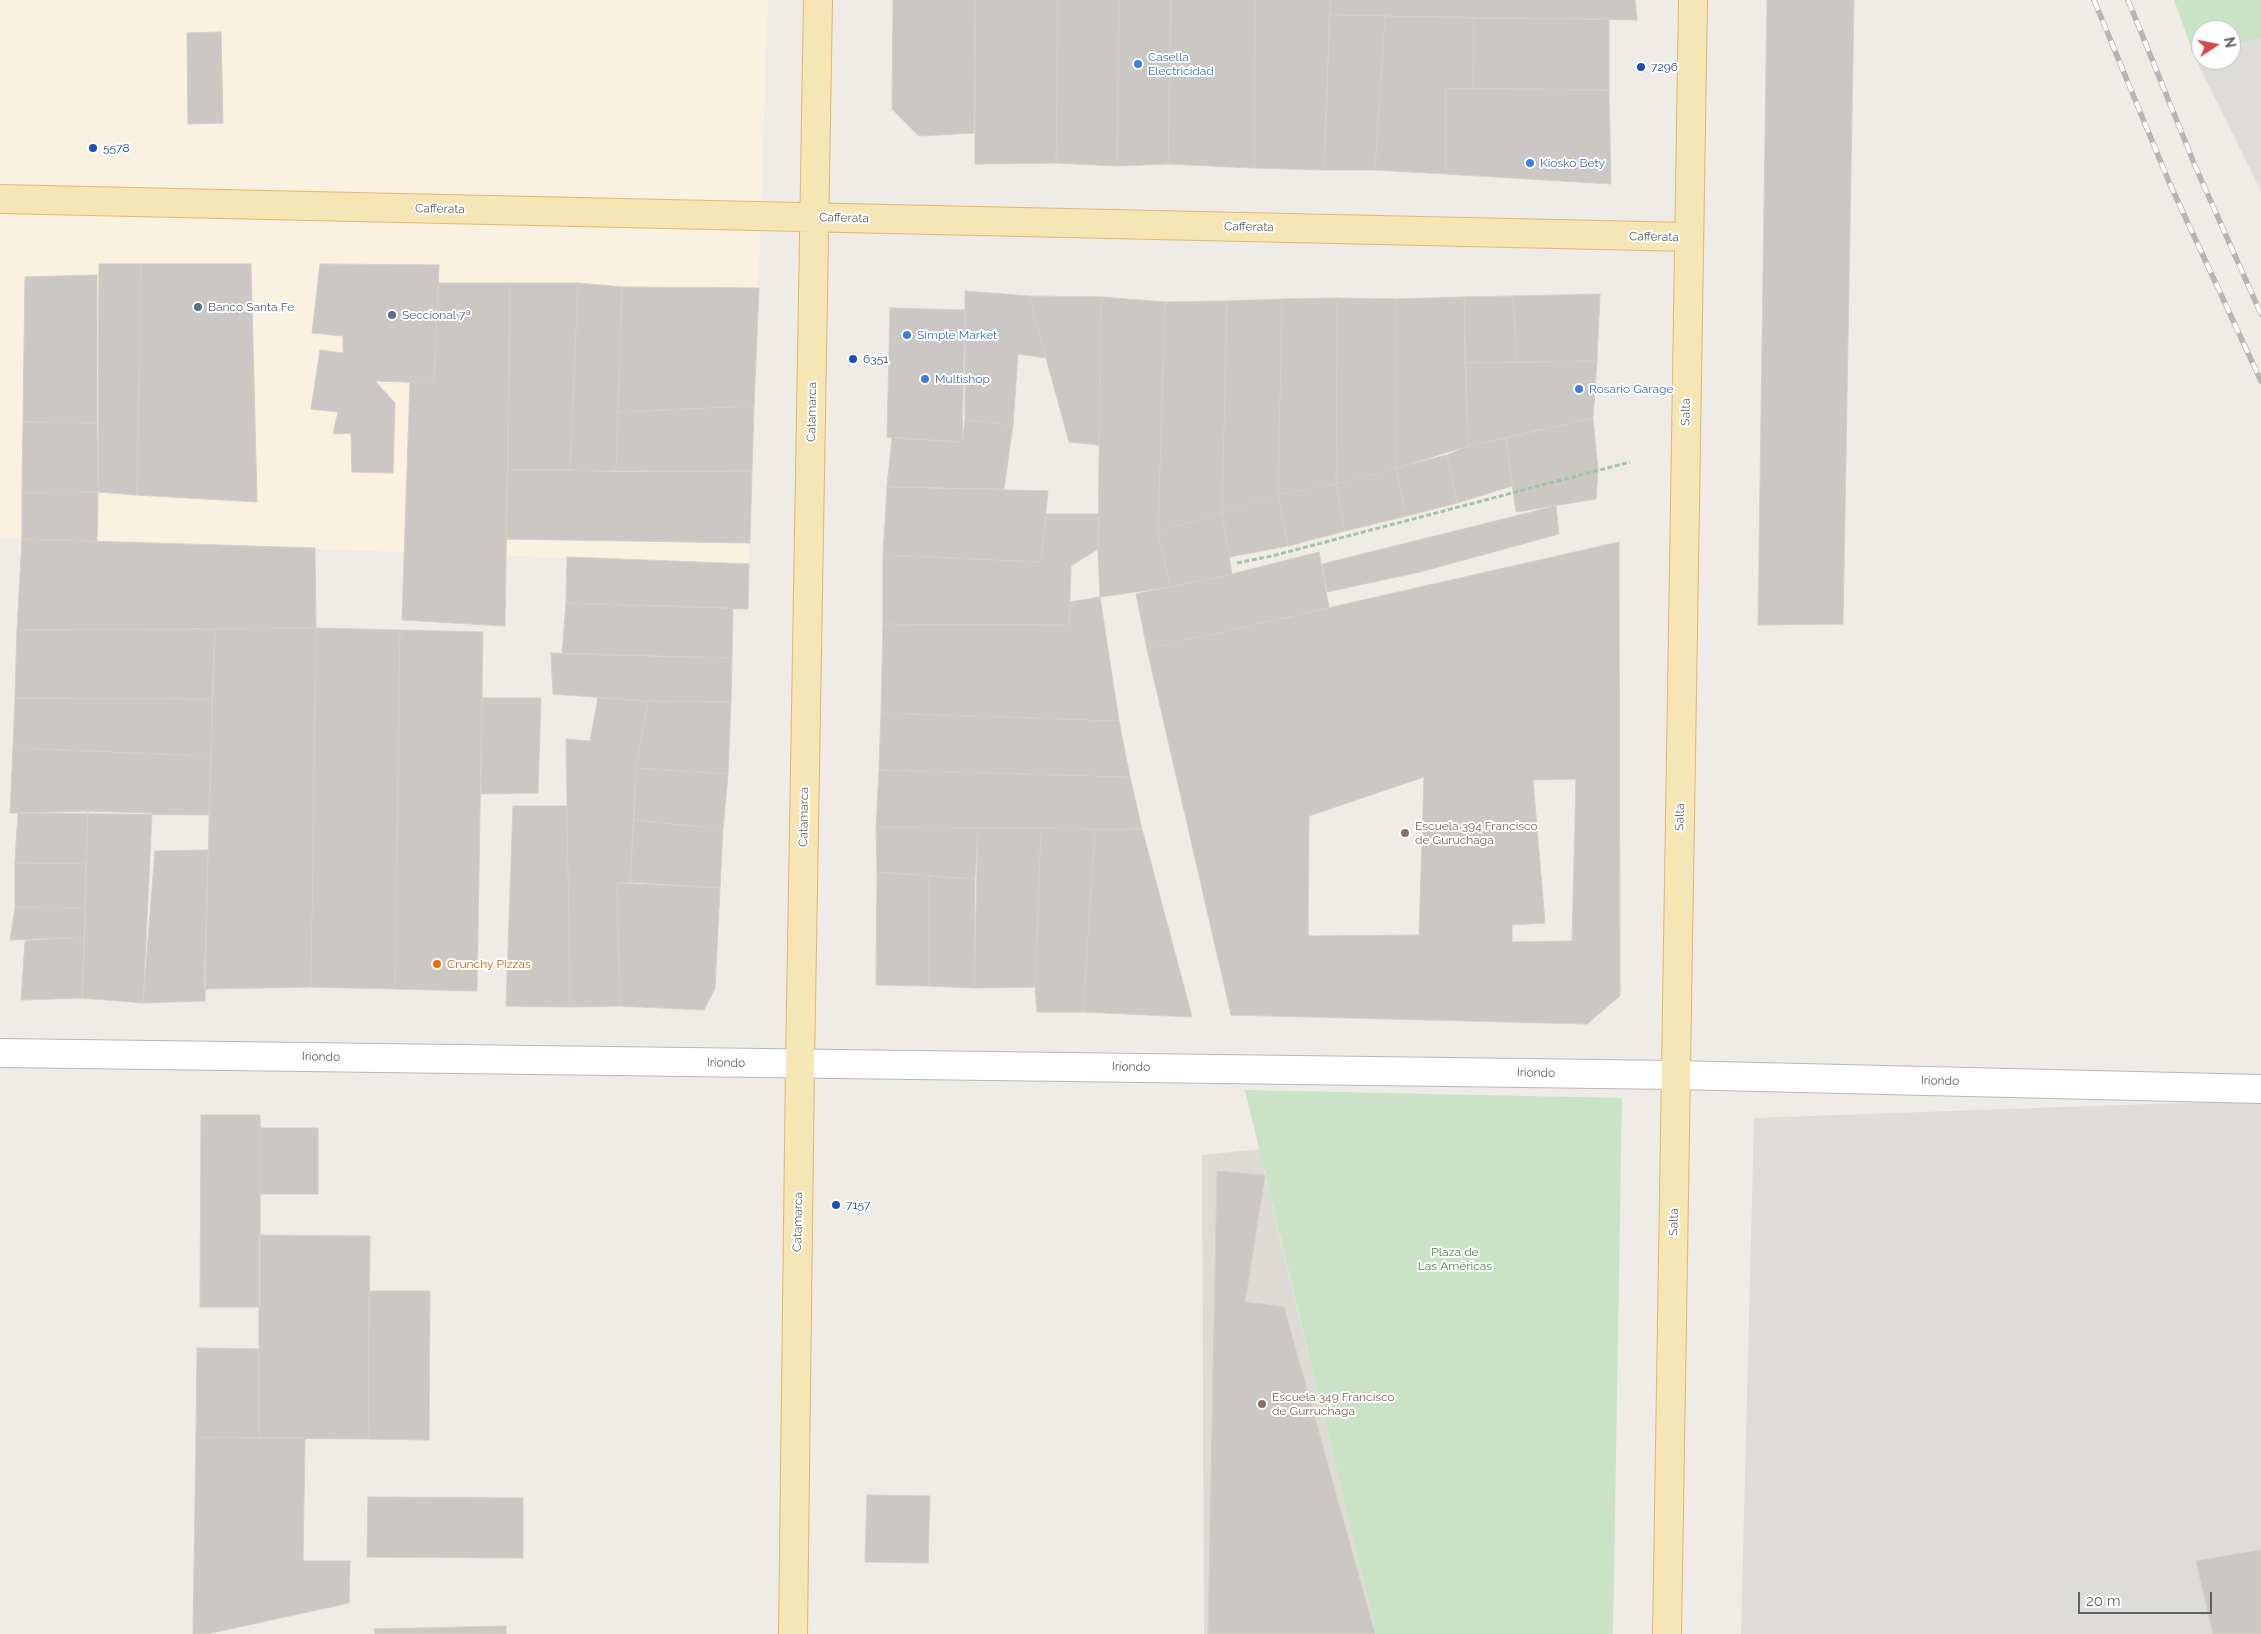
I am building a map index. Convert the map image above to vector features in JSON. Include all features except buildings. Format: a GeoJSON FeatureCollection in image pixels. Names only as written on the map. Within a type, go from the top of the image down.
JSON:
{"type":"FeatureCollection","features":[{"type":"Feature","properties":{"kind":"main road","name":"Catamarca"},"geometry":{"type":"LineString","coordinates":[[793,1634],[800,1064],[818,0]]}},
{"type":"Feature","properties":{"kind":"main road","name":"Salta"},"geometry":{"type":"LineString","coordinates":[[1667,1634],[1693,0]]}},
{"type":"Feature","properties":{"kind":"main road","name":"Cafferata"},"geometry":{"type":"LineString","coordinates":[[0,199],[1689,238]]}},
{"type":"Feature","properties":{"kind":"street","name":"Iriondo"},"geometry":{"type":"LineString","coordinates":[[0,1053],[1676,1075],[2261,1089]]}},
{"type":"Feature","properties":{"kind":"path"},"geometry":{"type":"LineString","coordinates":[[1237,563],[1272,556],[1630,462]]}},
{"type":"Feature","properties":{"kind":"shaded area"},"geometry":{"type":"Polygon","coordinates":[[[0,0],[768,0],[749,564],[0,538],[0,0]]]}},
{"type":"Feature","properties":{"kind":"shaded area"},"geometry":{"type":"Polygon","coordinates":[[[2261,38],[2261,191],[2201,70],[2241,70],[2241,44],[2261,38]]]}},
{"type":"Feature","properties":{"kind":"shaded area"},"geometry":{"type":"Polygon","coordinates":[[[2261,1100],[2261,1634],[1741,1634],[1754,1118],[2261,1100]]]}},
{"type":"Feature","properties":{"kind":"shaded area","name":"Escuela 349 Francisco de Gurruchaga"},"geometry":{"type":"Polygon","coordinates":[[[1260,1149],[1376,1634],[1204,1634],[1202,1155],[1260,1149]]]}},
{"type":"Feature","properties":{"kind":"green space"},"geometry":{"type":"Polygon","coordinates":[[[2174,0],[2261,0],[2261,38],[2241,44],[2241,20],[2191,20],[2191,47],[2174,0]]]}},
{"type":"Feature","properties":{"kind":"green space","name":"Plaza de Las Américas"},"geometry":{"type":"Polygon","coordinates":[[[1245,1090],[1622,1098],[1613,1634],[1376,1634],[1245,1090]]]}},
{"type":"Feature","properties":{"kind":"railway"},"geometry":{"type":"LineString","coordinates":[[2094,0],[2169,182],[2261,381]]}},
{"type":"Feature","properties":{"kind":"railway"},"geometry":{"type":"LineString","coordinates":[[2128,0],[2196,168],[2261,314]]}},
{"type":"Feature","properties":{"kind":"place","name":"Casella Electricidad"},"geometry":{"type":"Point","coordinates":[1138,64]}},
{"type":"Feature","properties":{"kind":"place","name":"7296"},"geometry":{"type":"Point","coordinates":[1641,67]}},
{"type":"Feature","properties":{"kind":"place","name":"5578"},"geometry":{"type":"Point","coordinates":[93,148]}},
{"type":"Feature","properties":{"kind":"place","name":"Kiosko Bety"},"geometry":{"type":"Point","coordinates":[1530,163]}},
{"type":"Feature","properties":{"kind":"place","name":"Banco Santa Fe"},"geometry":{"type":"Point","coordinates":[198,307]}},
{"type":"Feature","properties":{"kind":"place","name":"Seccional 7ª"},"geometry":{"type":"Point","coordinates":[392,315]}},
{"type":"Feature","properties":{"kind":"place","name":"Simple Market"},"geometry":{"type":"Point","coordinates":[907,335]}},
{"type":"Feature","properties":{"kind":"place","name":"6351"},"geometry":{"type":"Point","coordinates":[853,359]}},
{"type":"Feature","properties":{"kind":"place","name":"Multishop"},"geometry":{"type":"Point","coordinates":[925,379]}},
{"type":"Feature","properties":{"kind":"place","name":"Rosario Garage"},"geometry":{"type":"Point","coordinates":[1579,389]}},
{"type":"Feature","properties":{"kind":"place","name":"Escuela 394 Francisco de Guruchaga"},"geometry":{"type":"Point","coordinates":[1405,833]}},
{"type":"Feature","properties":{"kind":"place","name":"Crunchy Pizzas"},"geometry":{"type":"Point","coordinates":[437,964]}},
{"type":"Feature","properties":{"kind":"place","name":"7157"},"geometry":{"type":"Point","coordinates":[836,1205]}},
{"type":"Feature","properties":{"kind":"place","name":"Escuela 349 Francisco de Gurruchaga"},"geometry":{"type":"Point","coordinates":[1262,1404]}}]}
